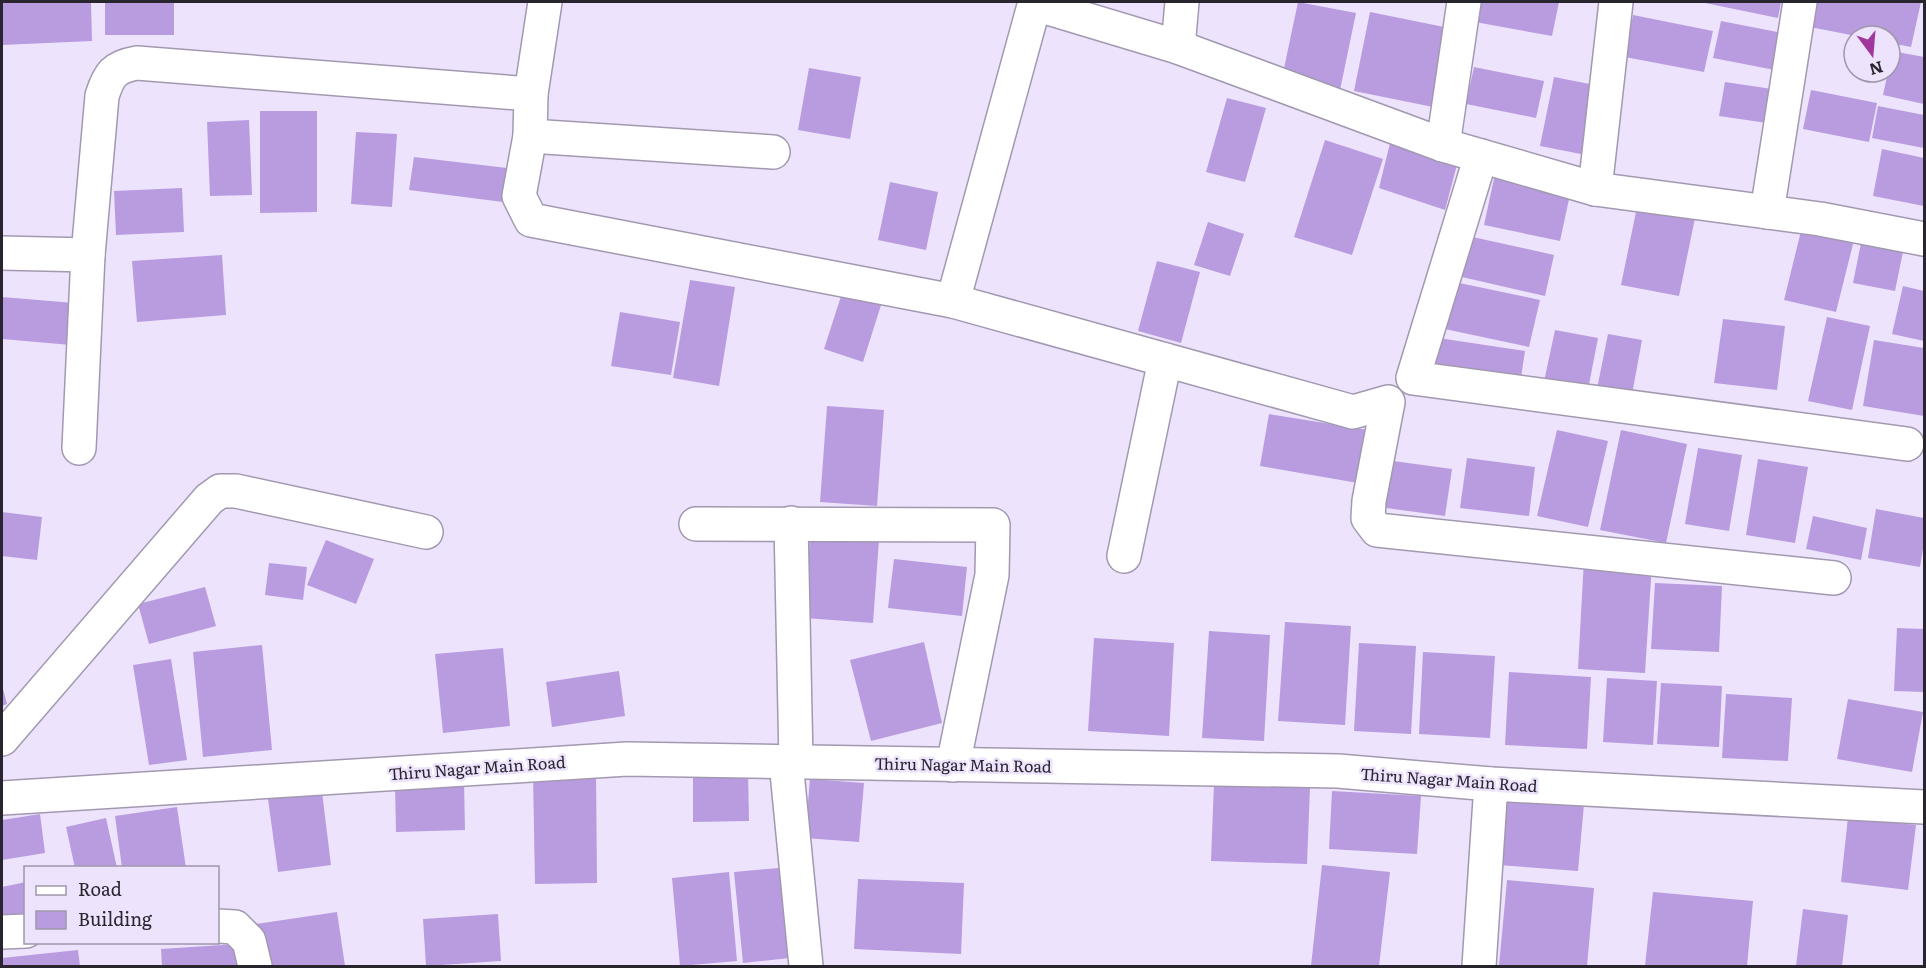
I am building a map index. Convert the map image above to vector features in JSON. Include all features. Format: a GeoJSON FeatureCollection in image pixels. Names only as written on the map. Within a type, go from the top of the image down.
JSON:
{"type":"FeatureCollection","features":[{"type":"Feature","properties":{"kind":"street"},"geometry":{"type":"LineString","coordinates":[[545,2],[531,94],[530,136],[519,196],[531,220],[953,301],[1353,412],[1388,402],[1368,510],[1368,518],[1377,530],[1834,578]]}},
{"type":"Feature","properties":{"kind":"street"},"geometry":{"type":"LineString","coordinates":[[1178,47],[1182,2]]}},
{"type":"Feature","properties":{"kind":"street"},"geometry":{"type":"LineString","coordinates":[[1443,145],[1464,2]]}},
{"type":"Feature","properties":{"kind":"street"},"geometry":{"type":"LineString","coordinates":[[1595,189],[1616,2]]}},
{"type":"Feature","properties":{"kind":"street"},"geometry":{"type":"LineString","coordinates":[[1767,212],[1800,2]]}},
{"type":"Feature","properties":{"kind":"street"},"geometry":{"type":"LineString","coordinates":[[953,301],[1035,3],[1178,47],[1443,145],[1595,189],[1820,219],[1924,239]]}},
{"type":"Feature","properties":{"kind":"street"},"geometry":{"type":"LineString","coordinates":[[80,448],[88,255],[102,96],[107,78],[121,66],[137,63],[531,94]]}},
{"type":"Feature","properties":{"kind":"street"},"geometry":{"type":"LineString","coordinates":[[530,136],[773,152]]}},
{"type":"Feature","properties":{"kind":"street"},"geometry":{"type":"LineString","coordinates":[[1481,156],[1413,378],[1907,444]]}},
{"type":"Feature","properties":{"kind":"street"},"geometry":{"type":"LineString","coordinates":[[2,253],[88,255]]}},
{"type":"Feature","properties":{"kind":"street"},"geometry":{"type":"LineString","coordinates":[[1124,556],[1165,360]]}},
{"type":"Feature","properties":{"kind":"street"},"geometry":{"type":"LineString","coordinates":[[2,739],[209,499],[220,491],[236,491],[426,532]]}},
{"type":"Feature","properties":{"kind":"street"},"geometry":{"type":"LineString","coordinates":[[791,523],[791,762],[806,966]]}},
{"type":"Feature","properties":{"kind":"street"},"geometry":{"type":"LineString","coordinates":[[696,524],[993,525],[992,575],[953,765]]}},
{"type":"Feature","properties":{"kind":"street","name":"Thiru Nagar Main Road"},"geometry":{"type":"LineString","coordinates":[[2,798],[627,759],[1338,771],[1491,784],[1924,807]]}},
{"type":"Feature","properties":{"kind":"street"},"geometry":{"type":"LineString","coordinates":[[1479,966],[1491,784]]}},
{"type":"Feature","properties":{"kind":"street"},"geometry":{"type":"LineString","coordinates":[[219,926],[235,927],[252,954]]}},
{"type":"Feature","properties":{"kind":"street"},"geometry":{"type":"LineString","coordinates":[[2,932],[24,931]]}},
{"type":"Feature","properties":{"kind":"building"},"geometry":{"type":"Polygon","coordinates":[[[2,2],[91,2],[92,41],[2,45],[2,2]]]}},
{"type":"Feature","properties":{"kind":"building"},"geometry":{"type":"Polygon","coordinates":[[[105,2],[174,2],[174,35],[105,35],[105,2]]]}},
{"type":"Feature","properties":{"kind":"building"},"geometry":{"type":"Polygon","coordinates":[[[1298,2],[1356,13],[1340,90],[1282,78],[1298,2]]]}},
{"type":"Feature","properties":{"kind":"building"},"geometry":{"type":"Polygon","coordinates":[[[1479,2],[1559,2],[1552,36],[1475,22],[1479,2]]]}},
{"type":"Feature","properties":{"kind":"building"},"geometry":{"type":"Polygon","coordinates":[[[1705,2],[1781,2],[1778,18],[1705,2]]]}},
{"type":"Feature","properties":{"kind":"building"},"geometry":{"type":"Polygon","coordinates":[[[1815,2],[1921,2],[1911,47],[1902,45],[1902,24],[1842,24],[1842,33],[1810,27],[1815,2]]]}},
{"type":"Feature","properties":{"kind":"building"},"geometry":{"type":"Polygon","coordinates":[[[1370,12],[1454,29],[1438,108],[1354,91],[1370,12]]]}},
{"type":"Feature","properties":{"kind":"building"},"geometry":{"type":"Polygon","coordinates":[[[1633,15],[1713,31],[1704,72],[1625,57],[1633,15]]]}},
{"type":"Feature","properties":{"kind":"building"},"geometry":{"type":"Polygon","coordinates":[[[1721,21],[1793,35],[1785,72],[1713,58],[1721,21]]]}},
{"type":"Feature","properties":{"kind":"building"},"geometry":{"type":"Polygon","coordinates":[[[1902,53],[1924,57],[1924,104],[1883,95],[1885,84],[1902,84],[1902,53]]]}},
{"type":"Feature","properties":{"kind":"building"},"geometry":{"type":"Polygon","coordinates":[[[1474,67],[1544,81],[1536,118],[1466,104],[1474,67]]]}},
{"type":"Feature","properties":{"kind":"building"},"geometry":{"type":"Polygon","coordinates":[[[809,68],[861,77],[850,139],[798,130],[809,68]]]}},
{"type":"Feature","properties":{"kind":"building"},"geometry":{"type":"Polygon","coordinates":[[[1554,77],[1600,86],[1586,155],[1540,146],[1554,77]]]}},
{"type":"Feature","properties":{"kind":"building"},"geometry":{"type":"Polygon","coordinates":[[[1725,82],[1772,89],[1767,123],[1719,116],[1725,82]]]}},
{"type":"Feature","properties":{"kind":"building"},"geometry":{"type":"Polygon","coordinates":[[[1811,90],[1877,103],[1869,142],[1803,129],[1811,90]]]}},
{"type":"Feature","properties":{"kind":"building"},"geometry":{"type":"Polygon","coordinates":[[[1227,98],[1266,108],[1245,182],[1206,172],[1227,98]]]}},
{"type":"Feature","properties":{"kind":"building"},"geometry":{"type":"Polygon","coordinates":[[[1878,106],[1924,115],[1924,148],[1872,138],[1878,106]]]}},
{"type":"Feature","properties":{"kind":"building"},"geometry":{"type":"Polygon","coordinates":[[[260,111],[317,111],[317,212],[260,213],[260,111]]]}},
{"type":"Feature","properties":{"kind":"building"},"geometry":{"type":"Polygon","coordinates":[[[249,120],[252,195],[210,196],[207,122],[249,120]]]}},
{"type":"Feature","properties":{"kind":"building"},"geometry":{"type":"Polygon","coordinates":[[[356,132],[397,134],[392,207],[351,204],[356,132]]]}},
{"type":"Feature","properties":{"kind":"building"},"geometry":{"type":"Polygon","coordinates":[[[1391,139],[1458,161],[1445,210],[1379,188],[1391,139]]]}},
{"type":"Feature","properties":{"kind":"building"},"geometry":{"type":"Polygon","coordinates":[[[1325,140],[1383,159],[1352,255],[1294,237],[1325,140]]]}},
{"type":"Feature","properties":{"kind":"building"},"geometry":{"type":"Polygon","coordinates":[[[1882,149],[1924,158],[1924,206],[1873,196],[1882,149]]]}},
{"type":"Feature","properties":{"kind":"building"},"geometry":{"type":"Polygon","coordinates":[[[414,157],[507,168],[503,202],[409,190],[414,157]]]}},
{"type":"Feature","properties":{"kind":"building"},"geometry":{"type":"Polygon","coordinates":[[[1495,174],[1571,190],[1560,241],[1484,225],[1495,174]]]}},
{"type":"Feature","properties":{"kind":"building"},"geometry":{"type":"Polygon","coordinates":[[[890,182],[938,192],[926,250],[878,240],[890,182]]]}},
{"type":"Feature","properties":{"kind":"building"},"geometry":{"type":"Polygon","coordinates":[[[182,188],[184,232],[116,235],[114,191],[182,188]]]}},
{"type":"Feature","properties":{"kind":"building"},"geometry":{"type":"Polygon","coordinates":[[[1637,207],[1695,218],[1679,296],[1621,285],[1637,207]]]}},
{"type":"Feature","properties":{"kind":"building"},"geometry":{"type":"Polygon","coordinates":[[[1208,222],[1244,234],[1230,276],[1194,265],[1208,222]]]}},
{"type":"Feature","properties":{"kind":"building"},"geometry":{"type":"Polygon","coordinates":[[[1802,227],[1854,240],[1836,312],[1784,300],[1802,227]]]}},
{"type":"Feature","properties":{"kind":"building"},"geometry":{"type":"Polygon","coordinates":[[[1863,233],[1905,242],[1895,291],[1853,283],[1863,233]]]}},
{"type":"Feature","properties":{"kind":"building"},"geometry":{"type":"Polygon","coordinates":[[[1459,234],[1554,255],[1545,296],[1449,274],[1459,234]]]}},
{"type":"Feature","properties":{"kind":"building"},"geometry":{"type":"Polygon","coordinates":[[[222,255],[226,315],[137,322],[132,261],[222,255]]]}},
{"type":"Feature","properties":{"kind":"building"},"geometry":{"type":"Polygon","coordinates":[[[1157,261],[1200,272],[1181,343],[1138,331],[1157,261]]]}},
{"type":"Feature","properties":{"kind":"building"},"geometry":{"type":"Polygon","coordinates":[[[690,280],[735,287],[719,386],[673,378],[690,280]]]}},
{"type":"Feature","properties":{"kind":"building"},"geometry":{"type":"Polygon","coordinates":[[[1450,281],[1540,300],[1529,347],[1440,328],[1450,281]]]}},
{"type":"Feature","properties":{"kind":"building"},"geometry":{"type":"Polygon","coordinates":[[[1903,286],[1924,291],[1924,341],[1892,334],[1903,286]]]}},
{"type":"Feature","properties":{"kind":"building"},"geometry":{"type":"Polygon","coordinates":[[[843,290],[882,302],[863,362],[824,349],[843,290]]]}},
{"type":"Feature","properties":{"kind":"building"},"geometry":{"type":"Polygon","coordinates":[[[2,297],[74,303],[71,345],[2,339],[2,297]]]}},
{"type":"Feature","properties":{"kind":"building"},"geometry":{"type":"Polygon","coordinates":[[[620,312],[680,322],[671,375],[611,366],[620,312]]]}},
{"type":"Feature","properties":{"kind":"building"},"geometry":{"type":"Polygon","coordinates":[[[1827,317],[1870,326],[1852,410],[1808,401],[1827,317]]]}},
{"type":"Feature","properties":{"kind":"building"},"geometry":{"type":"Polygon","coordinates":[[[1723,319],[1785,326],[1777,390],[1714,383],[1723,319]]]}},
{"type":"Feature","properties":{"kind":"building"},"geometry":{"type":"Polygon","coordinates":[[[1555,330],[1598,338],[1586,400],[1542,391],[1555,330]]]}},
{"type":"Feature","properties":{"kind":"building"},"geometry":{"type":"Polygon","coordinates":[[[1608,334],[1642,340],[1631,400],[1596,394],[1608,334]]]}},
{"type":"Feature","properties":{"kind":"building"},"geometry":{"type":"Polygon","coordinates":[[[1432,337],[1525,351],[1520,384],[1427,369],[1432,337]]]}},
{"type":"Feature","properties":{"kind":"building"},"geometry":{"type":"Polygon","coordinates":[[[1874,340],[1924,348],[1924,416],[1863,406],[1874,340]]]}},
{"type":"Feature","properties":{"kind":"building"},"geometry":{"type":"Polygon","coordinates":[[[827,406],[884,410],[877,506],[820,502],[827,406]]]}},
{"type":"Feature","properties":{"kind":"building"},"geometry":{"type":"Polygon","coordinates":[[[1269,414],[1368,430],[1358,483],[1260,466],[1269,414]]]}},
{"type":"Feature","properties":{"kind":"building"},"geometry":{"type":"Polygon","coordinates":[[[1557,430],[1608,441],[1588,527],[1537,516],[1557,430]]]}},
{"type":"Feature","properties":{"kind":"building"},"geometry":{"type":"Polygon","coordinates":[[[1621,430],[1687,444],[1666,543],[1600,530],[1621,430]]]}},
{"type":"Feature","properties":{"kind":"building"},"geometry":{"type":"Polygon","coordinates":[[[1698,448],[1742,455],[1729,531],[1685,524],[1698,448]]]}},
{"type":"Feature","properties":{"kind":"building"},"geometry":{"type":"Polygon","coordinates":[[[1467,458],[1535,467],[1529,516],[1460,508],[1467,458]]]}},
{"type":"Feature","properties":{"kind":"building"},"geometry":{"type":"Polygon","coordinates":[[[1758,459],[1808,467],[1795,543],[1746,535],[1758,459]]]}},
{"type":"Feature","properties":{"kind":"building"},"geometry":{"type":"Polygon","coordinates":[[[1386,460],[1452,469],[1445,516],[1379,507],[1386,460]]]}},
{"type":"Feature","properties":{"kind":"building"},"geometry":{"type":"Polygon","coordinates":[[[1876,509],[1924,518],[1924,543],[1920,567],[1868,558],[1876,509]]]}},
{"type":"Feature","properties":{"kind":"building"},"geometry":{"type":"Polygon","coordinates":[[[2,512],[42,517],[37,560],[2,556],[2,512]]]}},
{"type":"Feature","properties":{"kind":"building"},"geometry":{"type":"Polygon","coordinates":[[[1813,516],[1867,528],[1861,560],[1806,549],[1813,516]]]}},
{"type":"Feature","properties":{"kind":"building"},"geometry":{"type":"Polygon","coordinates":[[[810,536],[879,540],[873,623],[805,618],[810,536]]]}},
{"type":"Feature","properties":{"kind":"building"},"geometry":{"type":"Polygon","coordinates":[[[326,540],[374,559],[356,604],[307,585],[326,540]]]}},
{"type":"Feature","properties":{"kind":"building"},"geometry":{"type":"Polygon","coordinates":[[[894,559],[967,567],[962,616],[888,608],[894,559]]]}},
{"type":"Feature","properties":{"kind":"building"},"geometry":{"type":"Polygon","coordinates":[[[1584,559],[1652,563],[1645,673],[1578,669],[1584,559]]]}},
{"type":"Feature","properties":{"kind":"building"},"geometry":{"type":"Polygon","coordinates":[[[269,563],[307,567],[303,600],[265,595],[269,563]]]}},
{"type":"Feature","properties":{"kind":"building"},"geometry":{"type":"Polygon","coordinates":[[[1655,583],[1722,586],[1719,652],[1651,649],[1655,583]]]}},
{"type":"Feature","properties":{"kind":"building"},"geometry":{"type":"Polygon","coordinates":[[[205,587],[216,626],[149,644],[138,604],[205,587]]]}},
{"type":"Feature","properties":{"kind":"building"},"geometry":{"type":"Polygon","coordinates":[[[1285,622],[1351,626],[1345,725],[1278,721],[1285,622]]]}},
{"type":"Feature","properties":{"kind":"building"},"geometry":{"type":"Polygon","coordinates":[[[1897,628],[1924,629],[1924,692],[1894,691],[1897,628]]]}},
{"type":"Feature","properties":{"kind":"building"},"geometry":{"type":"Polygon","coordinates":[[[1209,631],[1270,635],[1264,741],[1202,738],[1209,631]]]}},
{"type":"Feature","properties":{"kind":"building"},"geometry":{"type":"Polygon","coordinates":[[[1094,638],[1174,643],[1169,736],[1088,731],[1094,638]]]}},
{"type":"Feature","properties":{"kind":"building"},"geometry":{"type":"Polygon","coordinates":[[[924,642],[942,723],[871,741],[850,660],[924,642]]]}},
{"type":"Feature","properties":{"kind":"building"},"geometry":{"type":"Polygon","coordinates":[[[1359,643],[1416,646],[1411,734],[1354,731],[1359,643]]]}},
{"type":"Feature","properties":{"kind":"building"},"geometry":{"type":"Polygon","coordinates":[[[262,645],[272,750],[203,757],[193,652],[262,645]]]}},
{"type":"Feature","properties":{"kind":"building"},"geometry":{"type":"Polygon","coordinates":[[[503,648],[510,726],[443,733],[435,654],[503,648]]]}},
{"type":"Feature","properties":{"kind":"building"},"geometry":{"type":"Polygon","coordinates":[[[1423,652],[1495,656],[1490,738],[1419,734],[1423,652]]]}},
{"type":"Feature","properties":{"kind":"building"},"geometry":{"type":"Polygon","coordinates":[[[171,659],[187,760],[149,765],[133,665],[171,659]]]}},
{"type":"Feature","properties":{"kind":"building"},"geometry":{"type":"Polygon","coordinates":[[[619,671],[625,716],[552,727],[546,682],[619,671]]]}},
{"type":"Feature","properties":{"kind":"building"},"geometry":{"type":"Polygon","coordinates":[[[1509,672],[1591,677],[1587,749],[1505,745],[1509,672]]]}},
{"type":"Feature","properties":{"kind":"building"},"geometry":{"type":"Polygon","coordinates":[[[1607,678],[1657,681],[1653,745],[1603,742],[1607,678]]]}},
{"type":"Feature","properties":{"kind":"building"},"geometry":{"type":"Polygon","coordinates":[[[1661,683],[1722,686],[1719,747],[1657,744],[1661,683]]]}},
{"type":"Feature","properties":{"kind":"building"},"geometry":{"type":"Polygon","coordinates":[[[2,685],[7,704],[2,706],[2,685]]]}},
{"type":"Feature","properties":{"kind":"building"},"geometry":{"type":"Polygon","coordinates":[[[1726,694],[1792,698],[1788,761],[1722,758],[1726,694]]]}},
{"type":"Feature","properties":{"kind":"building"},"geometry":{"type":"Polygon","coordinates":[[[1848,699],[1923,712],[1912,772],[1837,759],[1848,699]]]}},
{"type":"Feature","properties":{"kind":"building"},"geometry":{"type":"Polygon","coordinates":[[[748,770],[749,821],[693,822],[693,771],[748,770]]]}},
{"type":"Feature","properties":{"kind":"building"},"geometry":{"type":"Polygon","coordinates":[[[596,772],[597,883],[535,884],[533,773],[596,772]]]}},
{"type":"Feature","properties":{"kind":"building"},"geometry":{"type":"Polygon","coordinates":[[[810,779],[864,783],[859,842],[805,838],[810,779]]]}},
{"type":"Feature","properties":{"kind":"building"},"geometry":{"type":"Polygon","coordinates":[[[464,781],[465,830],[396,832],[395,784],[464,781]]]}},
{"type":"Feature","properties":{"kind":"building"},"geometry":{"type":"Polygon","coordinates":[[[1214,783],[1310,787],[1307,864],[1211,861],[1214,783]]]}},
{"type":"Feature","properties":{"kind":"building"},"geometry":{"type":"Polygon","coordinates":[[[1332,791],[1421,796],[1417,854],[1329,849],[1332,791]]]}},
{"type":"Feature","properties":{"kind":"building"},"geometry":{"type":"Polygon","coordinates":[[[322,792],[331,865],[278,872],[268,799],[322,792]]]}},
{"type":"Feature","properties":{"kind":"building"},"geometry":{"type":"Polygon","coordinates":[[[1504,798],[1584,804],[1578,871],[1498,865],[1504,798]]]}},
{"type":"Feature","properties":{"kind":"building"},"geometry":{"type":"Polygon","coordinates":[[[177,807],[186,866],[122,866],[115,816],[177,807]]]}},
{"type":"Feature","properties":{"kind":"building"},"geometry":{"type":"Polygon","coordinates":[[[40,814],[45,853],[2,860],[2,820],[40,814]]]}},
{"type":"Feature","properties":{"kind":"building"},"geometry":{"type":"Polygon","coordinates":[[[1848,817],[1916,825],[1908,890],[1841,882],[1848,817]]]}},
{"type":"Feature","properties":{"kind":"building"},"geometry":{"type":"Polygon","coordinates":[[[106,818],[117,866],[75,866],[66,827],[106,818]]]}},
{"type":"Feature","properties":{"kind":"building"},"geometry":{"type":"Polygon","coordinates":[[[1322,865],[1390,872],[1379,966],[1311,966],[1322,865]]]}},
{"type":"Feature","properties":{"kind":"building"},"geometry":{"type":"Polygon","coordinates":[[[789,867],[799,957],[743,963],[734,872],[789,867]]]}},
{"type":"Feature","properties":{"kind":"building"},"geometry":{"type":"Polygon","coordinates":[[[729,872],[737,961],[680,966],[672,878],[729,872]]]}},
{"type":"Feature","properties":{"kind":"building"},"geometry":{"type":"Polygon","coordinates":[[[858,879],[964,883],[961,954],[854,949],[858,879]]]}},
{"type":"Feature","properties":{"kind":"building"},"geometry":{"type":"Polygon","coordinates":[[[1507,880],[1594,888],[1587,966],[1499,966],[1507,880]]]}},
{"type":"Feature","properties":{"kind":"building"},"geometry":{"type":"Polygon","coordinates":[[[24,882],[24,921],[2,925],[2,887],[24,882]]]}},
{"type":"Feature","properties":{"kind":"building"},"geometry":{"type":"Polygon","coordinates":[[[1653,892],[1753,901],[1747,966],[1645,966],[1653,892]]]}},
{"type":"Feature","properties":{"kind":"building"},"geometry":{"type":"Polygon","coordinates":[[[1803,909],[1848,915],[1842,966],[1796,966],[1803,909]]]}},
{"type":"Feature","properties":{"kind":"building"},"geometry":{"type":"Polygon","coordinates":[[[337,912],[345,966],[262,966],[256,924],[337,912]]]}},
{"type":"Feature","properties":{"kind":"building"},"geometry":{"type":"Polygon","coordinates":[[[498,914],[501,961],[426,966],[423,919],[498,914]]]}},
{"type":"Feature","properties":{"kind":"building"},"geometry":{"type":"Polygon","coordinates":[[[238,944],[239,966],[162,966],[161,949],[238,944]]]}},
{"type":"Feature","properties":{"kind":"building"},"geometry":{"type":"Polygon","coordinates":[[[78,950],[80,966],[2,966],[2,958],[78,950]]]}}]}
